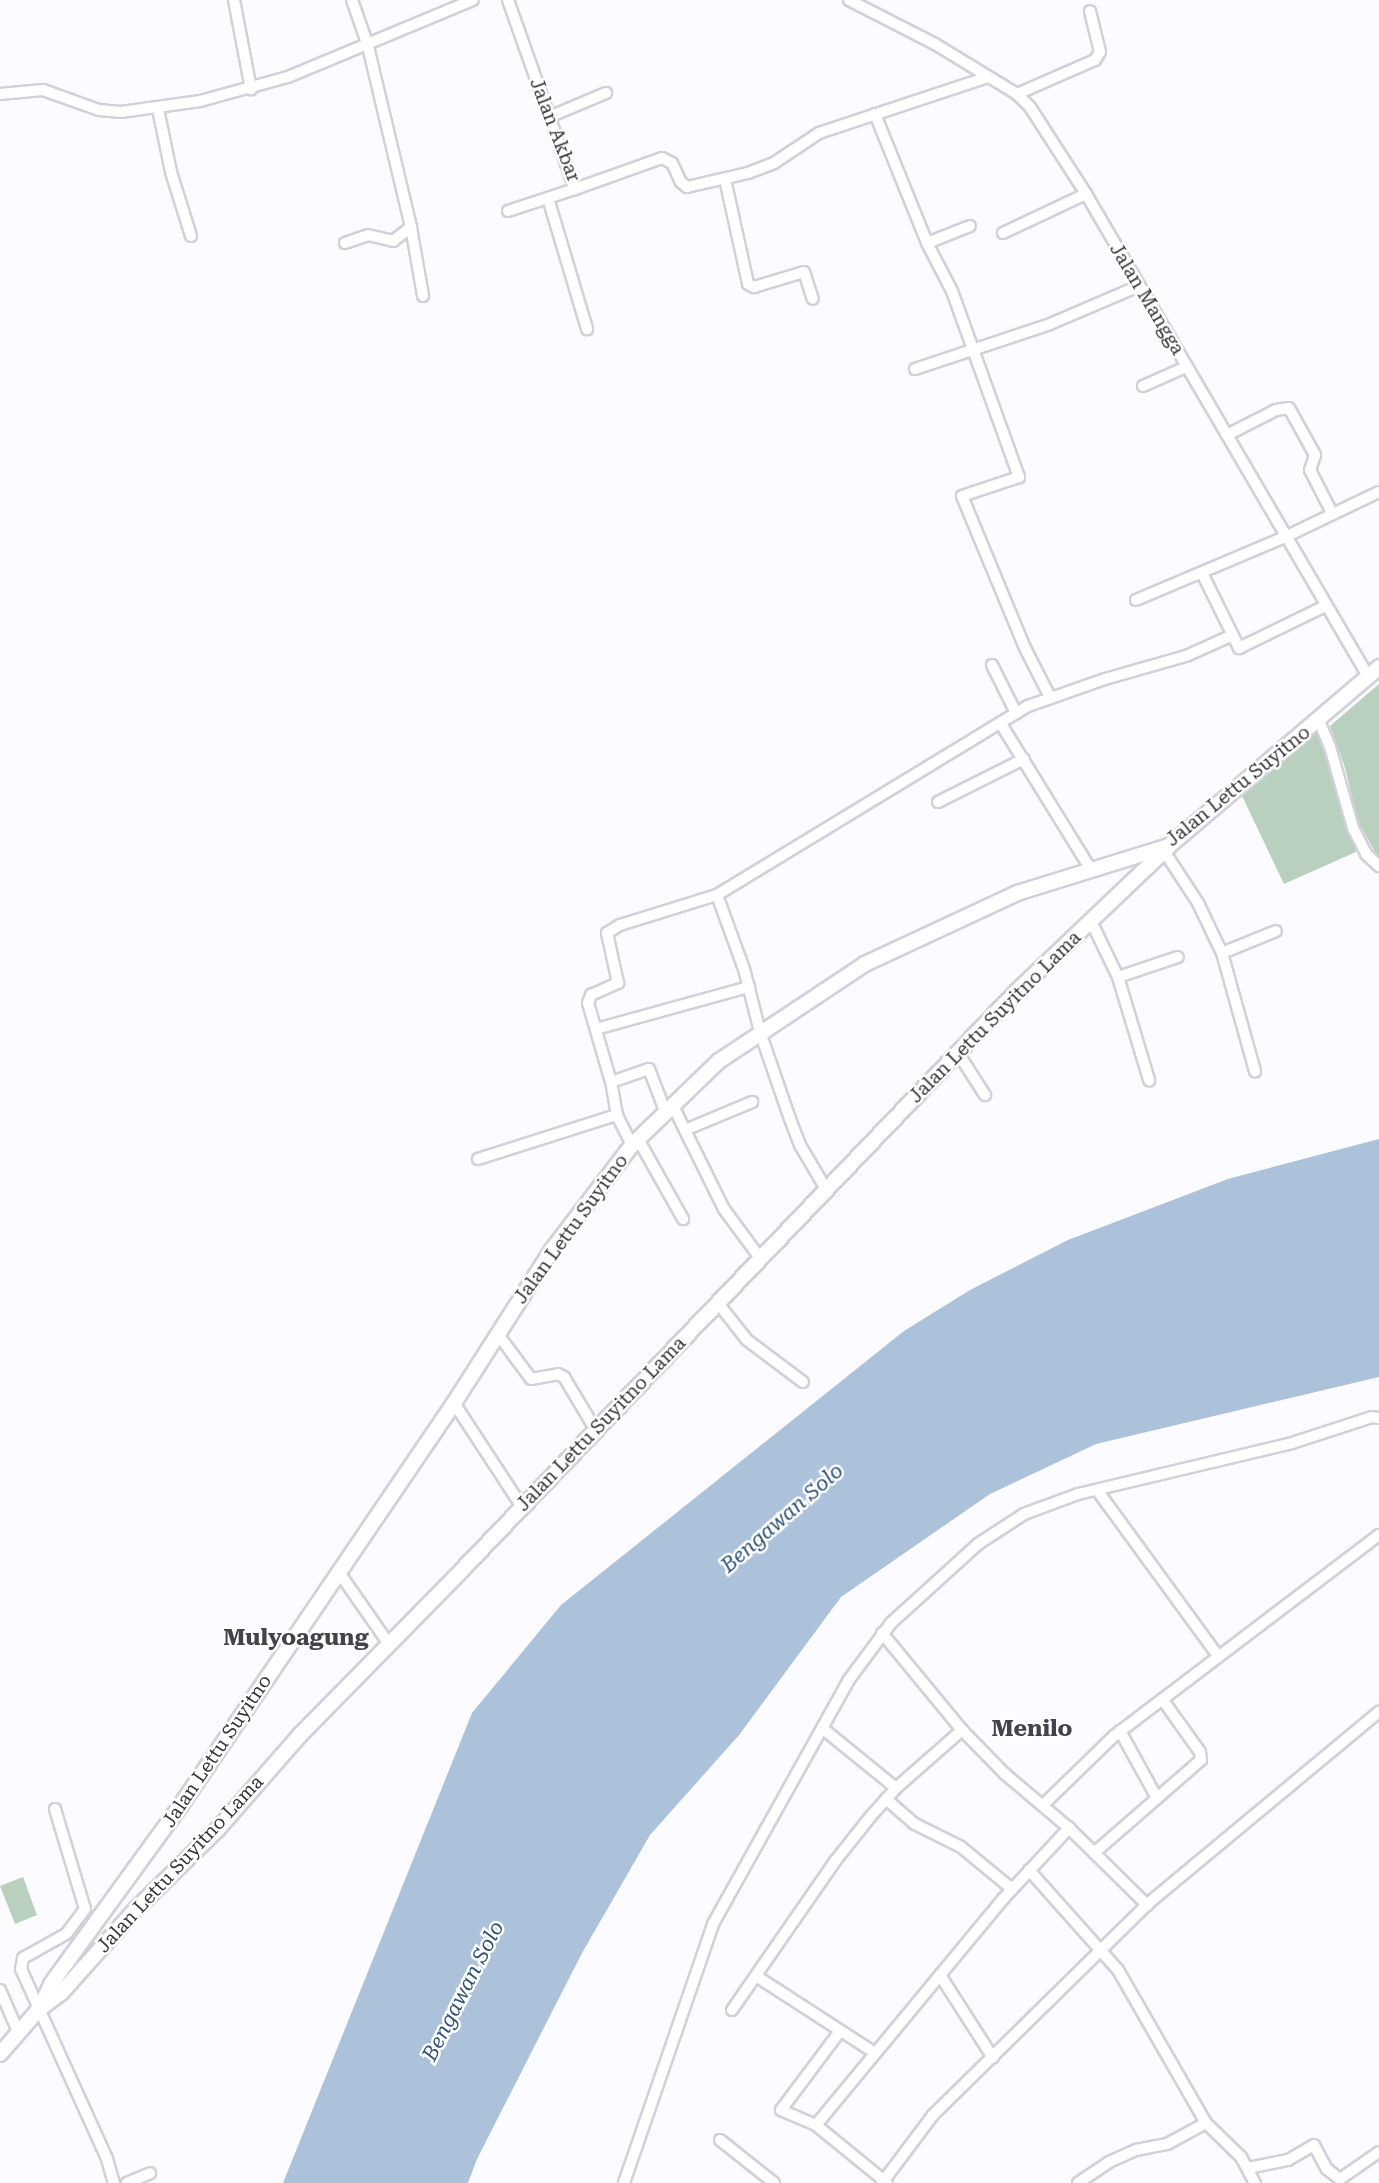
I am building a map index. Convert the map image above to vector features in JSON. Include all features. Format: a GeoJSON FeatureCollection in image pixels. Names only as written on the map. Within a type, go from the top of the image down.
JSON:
{"type":"FeatureCollection","features":[{"type":"Feature","properties":{"kind":"main road","name":"Jalan Lettu Suyitno"},"geometry":{"type":"LineString","coordinates":[[0,2054],[40,2008],[51,1984],[117,1898],[454,1403],[560,1238],[635,1142],[669,1107],[719,1061],[865,964],[1017,892],[1167,849],[1374,671]]}},
{"type":"Feature","properties":{"kind":"main road","name":"Jalan Lettu Suyitno Lama"},"geometry":{"type":"LineString","coordinates":[[40,2008],[62,1992],[136,1909],[217,1830],[295,1740],[1015,993],[1167,849]]}},
{"type":"Feature","properties":{"kind":"main road"},"geometry":{"type":"LineString","coordinates":[[1121,861],[1133,863],[1138,870],[1132,883]]}},
{"type":"Feature","properties":{"kind":"main road"},"geometry":{"type":"LineString","coordinates":[[117,1898],[127,1910],[136,1909]]}},
{"type":"Feature","properties":{"kind":"street"},"geometry":{"type":"LineString","coordinates":[[234,0],[251,89]]}},
{"type":"Feature","properties":{"kind":"street"},"geometry":{"type":"LineString","coordinates":[[352,0],[367,43],[411,227],[423,296]]}},
{"type":"Feature","properties":{"kind":"street"},"geometry":{"type":"LineString","coordinates":[[0,94],[43,90],[99,110],[158,109],[251,89],[473,0]]}},
{"type":"Feature","properties":{"kind":"street","name":"Jalan Akbar"},"geometry":{"type":"LineString","coordinates":[[508,0],[575,189],[662,158],[672,163],[681,182],[687,187],[724,179],[774,163],[818,133],[988,77]]}},
{"type":"Feature","properties":{"kind":"street","name":"Jalan Mangga"},"geometry":{"type":"LineString","coordinates":[[849,0],[935,44],[1017,94],[1030,107],[1086,194],[1325,606],[1374,671]]}},
{"type":"Feature","properties":{"kind":"street"},"geometry":{"type":"LineString","coordinates":[[1017,94],[1095,60],[1100,52],[1090,11]]}},
{"type":"Feature","properties":{"kind":"street"},"geometry":{"type":"LineString","coordinates":[[549,117],[606,93]]}},
{"type":"Feature","properties":{"kind":"street"},"geometry":{"type":"LineString","coordinates":[[158,109],[172,172],[191,236]]}},
{"type":"Feature","properties":{"kind":"street"},"geometry":{"type":"LineString","coordinates":[[875,114],[927,243],[946,277],[1020,477],[962,496],[1025,648],[1050,697]]}},
{"type":"Feature","properties":{"kind":"street"},"geometry":{"type":"LineString","coordinates":[[724,179],[748,285],[754,287],[804,272],[813,299]]}},
{"type":"Feature","properties":{"kind":"street"},"geometry":{"type":"LineString","coordinates":[[508,211],[575,189]]}},
{"type":"Feature","properties":{"kind":"street"},"geometry":{"type":"LineString","coordinates":[[1003,233],[1086,194]]}},
{"type":"Feature","properties":{"kind":"street"},"geometry":{"type":"LineString","coordinates":[[548,198],[587,329]]}},
{"type":"Feature","properties":{"kind":"street"},"geometry":{"type":"LineString","coordinates":[[927,243],[970,226]]}},
{"type":"Feature","properties":{"kind":"street"},"geometry":{"type":"LineString","coordinates":[[345,243],[368,235],[393,240],[411,227]]}},
{"type":"Feature","properties":{"kind":"street"},"geometry":{"type":"LineString","coordinates":[[915,369],[1050,324],[1139,286]]}},
{"type":"Feature","properties":{"kind":"street"},"geometry":{"type":"LineString","coordinates":[[1143,386],[1186,367]]}},
{"type":"Feature","properties":{"kind":"street"},"geometry":{"type":"LineString","coordinates":[[1227,435],[1276,410],[1289,408],[1315,456],[1310,470],[1332,513]]}},
{"type":"Feature","properties":{"kind":"street"},"geometry":{"type":"LineString","coordinates":[[1136,600],[1285,537],[1379,492]]}},
{"type":"Feature","properties":{"kind":"street"},"geometry":{"type":"LineString","coordinates":[[1202,573],[1239,648],[1325,606]]}},
{"type":"Feature","properties":{"kind":"street"},"geometry":{"type":"LineString","coordinates":[[682,1219],[617,1115],[589,998],[618,983],[607,933],[620,925],[717,895],[1016,713],[1050,697],[1186,656],[1233,635]]}},
{"type":"Feature","properties":{"kind":"street"},"geometry":{"type":"LineString","coordinates":[[992,665],[1016,713]]}},
{"type":"Feature","properties":{"kind":"street"},"geometry":{"type":"LineString","coordinates":[[1319,721],[1330,747],[1353,828],[1366,854],[1379,866]]}},
{"type":"Feature","properties":{"kind":"street"},"geometry":{"type":"LineString","coordinates":[[1001,724],[1091,870]]}},
{"type":"Feature","properties":{"kind":"street"},"geometry":{"type":"LineString","coordinates":[[939,802],[1024,759]]}},
{"type":"Feature","properties":{"kind":"street"},"geometry":{"type":"LineString","coordinates":[[1167,849],[1198,903],[1222,953],[1255,1071]]}},
{"type":"Feature","properties":{"kind":"street"},"geometry":{"type":"LineString","coordinates":[[717,895],[749,987],[760,1032],[800,1145],[826,1189]]}},
{"type":"Feature","properties":{"kind":"street"},"geometry":{"type":"LineString","coordinates":[[1091,921],[1118,977],[1150,1080]]}},
{"type":"Feature","properties":{"kind":"street"},"geometry":{"type":"LineString","coordinates":[[1222,953],[1276,931]]}},
{"type":"Feature","properties":{"kind":"street"},"geometry":{"type":"LineString","coordinates":[[1118,977],[1178,957]]}},
{"type":"Feature","properties":{"kind":"street"},"geometry":{"type":"LineString","coordinates":[[596,1029],[749,987]]}},
{"type":"Feature","properties":{"kind":"street"},"geometry":{"type":"LineString","coordinates":[[958,1053],[985,1095]]}},
{"type":"Feature","properties":{"kind":"street"},"geometry":{"type":"LineString","coordinates":[[611,1082],[649,1069],[685,1130],[724,1209],[760,1258]]}},
{"type":"Feature","properties":{"kind":"street"},"geometry":{"type":"LineString","coordinates":[[685,1130],[752,1102]]}},
{"type":"Feature","properties":{"kind":"street"},"geometry":{"type":"LineString","coordinates":[[478,1159],[617,1115]]}},
{"type":"Feature","properties":{"kind":"street"},"geometry":{"type":"LineString","coordinates":[[717,1303],[747,1340],[803,1382]]}},
{"type":"Feature","properties":{"kind":"street"},"geometry":{"type":"LineString","coordinates":[[497,1333],[531,1379],[558,1374],[564,1377],[595,1429]]}},
{"type":"Feature","properties":{"kind":"street"},"geometry":{"type":"LineString","coordinates":[[454,1403],[522,1507]]}},
{"type":"Feature","properties":{"kind":"street"},"geometry":{"type":"LineString","coordinates":[[624,2183],[713,1924],[848,1681],[882,1633],[918,1596],[1001,1525],[1024,1514],[1097,1490],[1292,1443],[1372,1417],[1379,1418]]}},
{"type":"Feature","properties":{"kind":"street"},"geometry":{"type":"LineString","coordinates":[[1097,1490],[1218,1656]]}},
{"type":"Feature","properties":{"kind":"street"},"geometry":{"type":"LineString","coordinates":[[1043,1805],[1080,1766],[1120,1731],[1379,1535]]}},
{"type":"Feature","properties":{"kind":"street"},"geometry":{"type":"LineString","coordinates":[[338,1571],[389,1644]]}},
{"type":"Feature","properties":{"kind":"street"},"geometry":{"type":"LineString","coordinates":[[882,1633],[962,1730],[1005,1774],[1069,1828],[1147,1905]]}},
{"type":"Feature","properties":{"kind":"street"},"geometry":{"type":"LineString","coordinates":[[1094,1853],[1198,1764],[1202,1756],[1161,1699]]}},
{"type":"Feature","properties":{"kind":"street"},"geometry":{"type":"LineString","coordinates":[[840,2031],[781,2110],[816,2125],[884,2182],[933,2115],[1147,1905],[1379,1712]]}},
{"type":"Feature","properties":{"kind":"street"},"geometry":{"type":"LineString","coordinates":[[821,1728],[896,1788]]}},
{"type":"Feature","properties":{"kind":"street"},"geometry":{"type":"LineString","coordinates":[[732,2010],[836,1860],[886,1799],[962,1730]]}},
{"type":"Feature","properties":{"kind":"street"},"geometry":{"type":"LineString","coordinates":[[1120,1731],[1157,1798]]}},
{"type":"Feature","properties":{"kind":"street"},"geometry":{"type":"LineString","coordinates":[[886,1799],[915,1824],[961,1847],[1012,1889]]}},
{"type":"Feature","properties":{"kind":"street"},"geometry":{"type":"LineString","coordinates":[[55,1809],[85,1909],[66,1934],[21,1961],[23,1975],[40,2008],[114,2183]]}},
{"type":"Feature","properties":{"kind":"street"},"geometry":{"type":"LineString","coordinates":[[816,2125],[1012,1889],[1069,1828]]}},
{"type":"Feature","properties":{"kind":"street"},"geometry":{"type":"LineString","coordinates":[[1029,1870],[1118,1970],[1206,2123],[1248,2168],[1255,2183]]}},
{"type":"Feature","properties":{"kind":"street"},"geometry":{"type":"LineString","coordinates":[[940,1975],[993,2058]]}},
{"type":"Feature","properties":{"kind":"street"},"geometry":{"type":"LineString","coordinates":[[756,1976],[876,2053]]}},
{"type":"Feature","properties":{"kind":"street"},"geometry":{"type":"LineString","coordinates":[[0,1990],[19,2034]]}},
{"type":"Feature","properties":{"kind":"street"},"geometry":{"type":"LineString","coordinates":[[1078,2183],[1108,2162],[1136,2150],[1167,2144],[1206,2123]]}},
{"type":"Feature","properties":{"kind":"street"},"geometry":{"type":"LineString","coordinates":[[720,2140],[774,2183]]}},
{"type":"Feature","properties":{"kind":"street"},"geometry":{"type":"LineString","coordinates":[[1248,2168],[1288,2160],[1314,2145],[1327,2169],[1340,2179],[1379,2152]]}},
{"type":"Feature","properties":{"kind":"street"},"geometry":{"type":"LineString","coordinates":[[127,2183],[150,2173]]}},
{"type":"Feature","properties":{"kind":"green space"},"geometry":{"type":"Polygon","coordinates":[[[1379,684],[1379,859],[1358,822],[1345,768],[1330,726],[1379,684]]]}},
{"type":"Feature","properties":{"kind":"green space"},"geometry":{"type":"Polygon","coordinates":[[[1318,732],[1347,825],[1358,851],[1284,884],[1242,796],[1318,732]]]}},
{"type":"Feature","properties":{"kind":"green space"},"geometry":{"type":"Polygon","coordinates":[[[23,1877],[37,1915],[15,1924],[0,1886],[23,1877]]]}},
{"type":"Feature","properties":{"kind":"water","name":"Bengawan Solo"},"geometry":{"type":"Polygon","coordinates":[[[1379,1139],[1379,1377],[1096,1444],[990,1494],[841,1597],[739,1735],[650,1835],[582,1953],[477,2159],[468,2183],[283,2183],[472,1713],[561,1605],[904,1331],[970,1290],[1068,1240],[1228,1179],[1379,1139]]]}},
{"type":"Feature","properties":{"kind":"district","name":"Mulyoagung"},"geometry":{"type":"Point","coordinates":[296,1638]}},
{"type":"Feature","properties":{"kind":"district","name":"Menilo"},"geometry":{"type":"Point","coordinates":[1032,1729]}}]}
